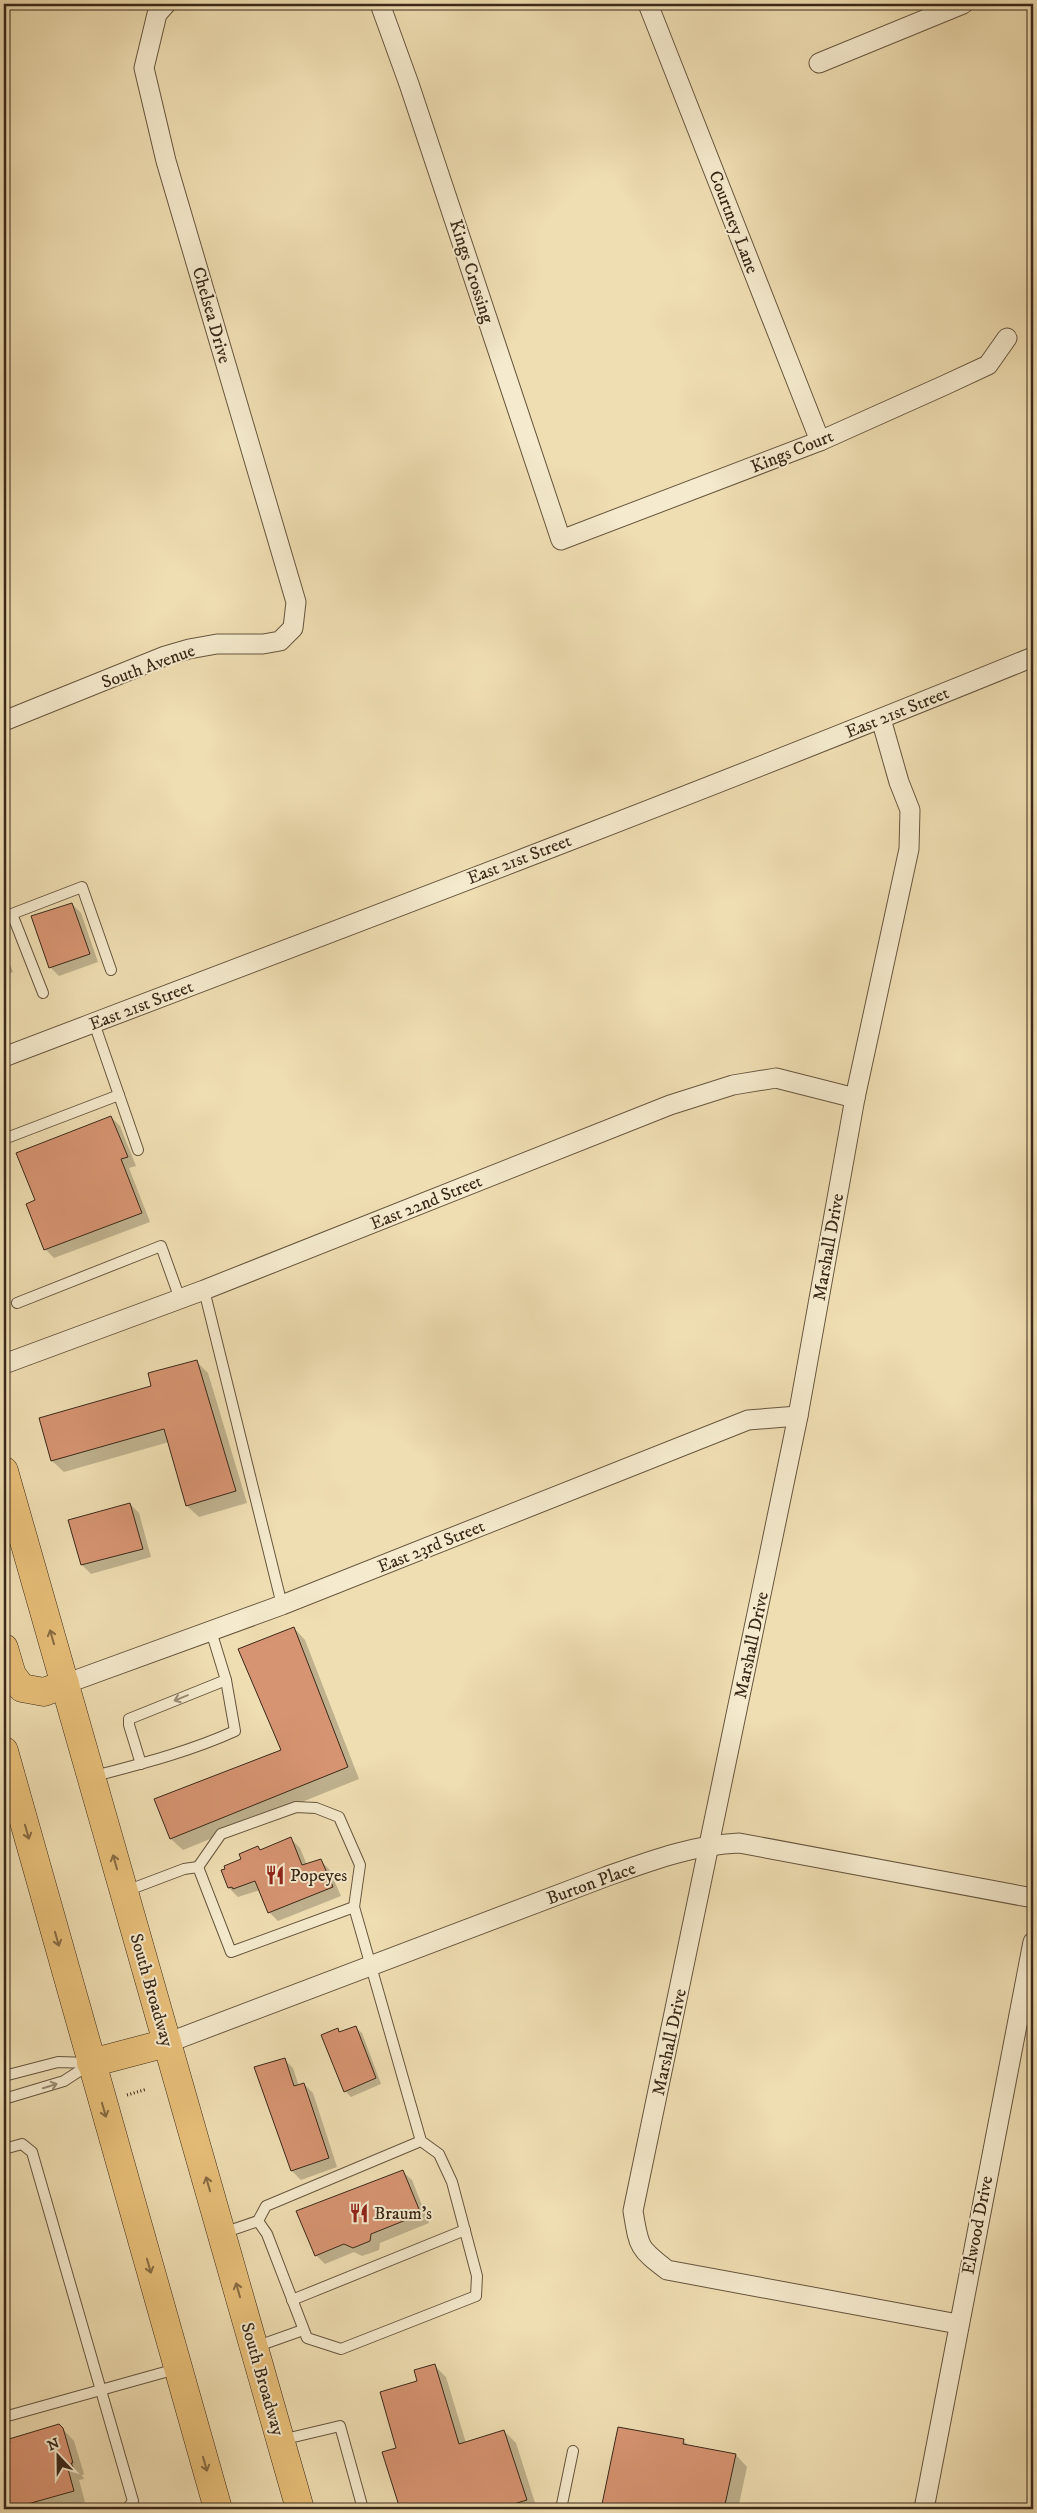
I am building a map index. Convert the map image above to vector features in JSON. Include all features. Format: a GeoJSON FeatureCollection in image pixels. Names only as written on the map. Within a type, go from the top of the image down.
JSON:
{"type":"FeatureCollection","features":[{"type":"Feature","properties":{"kind":"main road","name":"South Broadway"},"geometry":{"type":"LineString","coordinates":[[6,1481],[300,2509]]}},
{"type":"Feature","properties":{"kind":"main road"},"geometry":{"type":"LineString","coordinates":[[4,1648],[12,1675],[22,1688],[44,1692],[65,1684]]}},
{"type":"Feature","properties":{"kind":"main road"},"geometry":{"type":"LineString","coordinates":[[4,1755],[218,2509]]}},
{"type":"Feature","properties":{"kind":"main road"},"geometry":{"type":"LineString","coordinates":[[91,2063],[166,2043]]}},
{"type":"Feature","properties":{"kind":"street","name":"Chelsea Drive"},"geometry":{"type":"LineString","coordinates":[[166,4],[157,14],[144,68],[166,160],[296,602],[293,628]]}},
{"type":"Feature","properties":{"kind":"street","name":"Kings Crossing"},"geometry":{"type":"LineString","coordinates":[[380,4],[410,84],[561,540]]}},
{"type":"Feature","properties":{"kind":"street","name":"Courtney Lane"},"geometry":{"type":"LineString","coordinates":[[648,4],[820,441]]}},
{"type":"Feature","properties":{"kind":"street"},"geometry":{"type":"LineString","coordinates":[[819,63],[963,4]]}},
{"type":"Feature","properties":{"kind":"street","name":"Kings Court"},"geometry":{"type":"LineString","coordinates":[[561,540],[820,441],[988,365],[1007,338]]}},
{"type":"Feature","properties":{"kind":"street","name":"South Avenue"},"geometry":{"type":"LineString","coordinates":[[5,715],[165,656],[217,644],[280,642],[293,628]]}},
{"type":"Feature","properties":{"kind":"street","name":"East 21st Street"},"geometry":{"type":"LineString","coordinates":[[4,1057],[881,719],[1033,657]]}},
{"type":"Feature","properties":{"kind":"street","name":"Marshall Drive"},"geometry":{"type":"LineString","coordinates":[[881,719],[898,782],[910,810],[909,849],[855,1098],[798,1416],[633,2211],[637,2236],[644,2253],[667,2270],[958,2324]]}},
{"type":"Feature","properties":{"kind":"street","name":"East 22nd Street"},"geometry":{"type":"LineString","coordinates":[[4,1364],[204,1290],[670,1105],[732,1085],[776,1078],[855,1098]]}},
{"type":"Feature","properties":{"kind":"street","name":"East 23rd Street"},"geometry":{"type":"LineString","coordinates":[[65,1684],[282,1605],[748,1420],[798,1416]]}},
{"type":"Feature","properties":{"kind":"street","name":"Burton Place"},"geometry":{"type":"LineString","coordinates":[[166,2043],[660,1857],[710,1844],[740,1843],[758,1846],[1033,1898]]}},
{"type":"Feature","properties":{"kind":"street","name":"Elwood Drive"},"geometry":{"type":"LineString","coordinates":[[924,2509],[958,2324],[1033,1942]]}},
{"type":"Feature","properties":{"kind":"lane"},"geometry":{"type":"LineString","coordinates":[[43,993],[8,915],[82,887],[111,970]]}},
{"type":"Feature","properties":{"kind":"lane"},"geometry":{"type":"LineString","coordinates":[[94,1023],[138,1150]]}},
{"type":"Feature","properties":{"kind":"lane"},"geometry":{"type":"LineString","coordinates":[[4,1139],[119,1095]]}},
{"type":"Feature","properties":{"kind":"lane"},"geometry":{"type":"LineString","coordinates":[[17,1303],[161,1246],[180,1299]]}},
{"type":"Feature","properties":{"kind":"lane"},"geometry":{"type":"LineString","coordinates":[[204,1290],[282,1605]]}},
{"type":"Feature","properties":{"kind":"lane"},"geometry":{"type":"LineString","coordinates":[[91,1777],[141,1764],[216,1740],[235,1731],[226,1680],[211,1631]]}},
{"type":"Feature","properties":{"kind":"lane"},"geometry":{"type":"LineString","coordinates":[[141,1764],[129,1725],[129,1718],[226,1680]]}},
{"type":"Feature","properties":{"kind":"lane"},"geometry":{"type":"LineString","coordinates":[[124,1892],[184,1869],[198,1867],[221,1834],[296,1807],[316,1808],[339,1817],[360,1866],[354,1907],[421,2141],[440,2156],[452,2182],[477,2276],[475,2297],[341,2349],[308,2339],[267,2234],[258,2221]]}},
{"type":"Feature","properties":{"kind":"lane"},"geometry":{"type":"LineString","coordinates":[[198,1867],[231,1952],[354,1907]]}},
{"type":"Feature","properties":{"kind":"lane"},"geometry":{"type":"LineString","coordinates":[[4,2076],[58,2062],[91,2063]]}},
{"type":"Feature","properties":{"kind":"lane"},"geometry":{"type":"LineString","coordinates":[[4,2099],[64,2082],[91,2063]]}},
{"type":"Feature","properties":{"kind":"lane"},"geometry":{"type":"LineString","coordinates":[[222,2233],[258,2221],[267,2204],[421,2141]]}},
{"type":"Feature","properties":{"kind":"lane"},"geometry":{"type":"LineString","coordinates":[[4,2149],[22,2144],[32,2152],[132,2501],[127,2509]]}},
{"type":"Feature","properties":{"kind":"lane"},"geometry":{"type":"LineString","coordinates":[[292,2300],[465,2230]]}},
{"type":"Feature","properties":{"kind":"lane"},"geometry":{"type":"LineString","coordinates":[[254,2347],[303,2330]]}},
{"type":"Feature","properties":{"kind":"lane"},"geometry":{"type":"LineString","coordinates":[[4,2417],[178,2369]]}},
{"type":"Feature","properties":{"kind":"lane"},"geometry":{"type":"LineString","coordinates":[[280,2440],[340,2426],[363,2509]]}},
{"type":"Feature","properties":{"kind":"lane"},"geometry":{"type":"LineString","coordinates":[[561,2509],[573,2451]]}},
{"type":"Feature","properties":{"kind":"path"},"geometry":{"type":"LineString","coordinates":[[121,2097],[147,2089]]}},
{"type":"Feature","properties":{"kind":"building"},"geometry":{"type":"Polygon","coordinates":[[[72,903],[90,954],[49,968],[31,916],[72,903]]]}},
{"type":"Feature","properties":{"kind":"building"},"geometry":{"type":"Polygon","coordinates":[[[111,1116],[128,1157],[121,1159],[142,1213],[44,1250],[26,1204],[35,1200],[16,1153],[111,1116]]]}},
{"type":"Feature","properties":{"kind":"building"},"geometry":{"type":"Polygon","coordinates":[[[197,1360],[236,1491],[186,1506],[164,1429],[51,1461],[39,1418],[151,1386],[148,1373],[197,1360]]]}},
{"type":"Feature","properties":{"kind":"building"},"geometry":{"type":"Polygon","coordinates":[[[130,1503],[143,1549],[81,1565],[68,1520],[130,1503]]]}},
{"type":"Feature","properties":{"kind":"building"},"geometry":{"type":"Polygon","coordinates":[[[294,1627],[348,1767],[170,1839],[154,1799],[281,1750],[238,1649],[294,1627]]]}},
{"type":"Feature","properties":{"kind":"building","name":"Popeyes"},"geometry":{"type":"Polygon","coordinates":[[[291,1837],[302,1865],[321,1859],[333,1887],[268,1913],[255,1881],[233,1889],[232,1887],[228,1888],[221,1870],[225,1869],[224,1866],[241,1859],[239,1854],[258,1846],[260,1850],[291,1837]]]}},
{"type":"Feature","properties":{"kind":"building"},"geometry":{"type":"Polygon","coordinates":[[[356,2026],[376,2078],[344,2092],[321,2035],[338,2028],[339,2032],[356,2026]]]}},
{"type":"Feature","properties":{"kind":"building"},"geometry":{"type":"Polygon","coordinates":[[[285,2058],[294,2086],[304,2083],[329,2158],[291,2171],[254,2067],[285,2058]]]}},
{"type":"Feature","properties":{"kind":"building","name":"Braum’s"},"geometry":{"type":"Polygon","coordinates":[[[403,2170],[421,2214],[371,2234],[370,2241],[353,2248],[344,2244],[315,2256],[296,2211],[403,2170]]]}},
{"type":"Feature","properties":{"kind":"building"},"geometry":{"type":"Polygon","coordinates":[[[435,2364],[459,2444],[504,2430],[527,2500],[497,2509],[400,2509],[382,2452],[396,2448],[380,2392],[417,2381],[414,2370],[435,2364]]]}},
{"type":"Feature","properties":{"kind":"building"},"geometry":{"type":"Polygon","coordinates":[[[59,2424],[63,2428],[73,2463],[71,2463],[73,2467],[68,2469],[74,2491],[24,2505],[25,2509],[4,2509],[4,2445],[10,2443],[9,2439],[59,2424]]]}},
{"type":"Feature","properties":{"kind":"building"},"geometry":{"type":"Polygon","coordinates":[[[618,2427],[684,2439],[683,2444],[736,2454],[724,2509],[601,2509],[618,2427]]]}},
{"type":"Feature","properties":{"kind":"place","name":"Popeyes"},"geometry":{"type":"Point","coordinates":[275,1875]}},
{"type":"Feature","properties":{"kind":"place","name":"Braum’s"},"geometry":{"type":"Point","coordinates":[359,2213]}}]}
